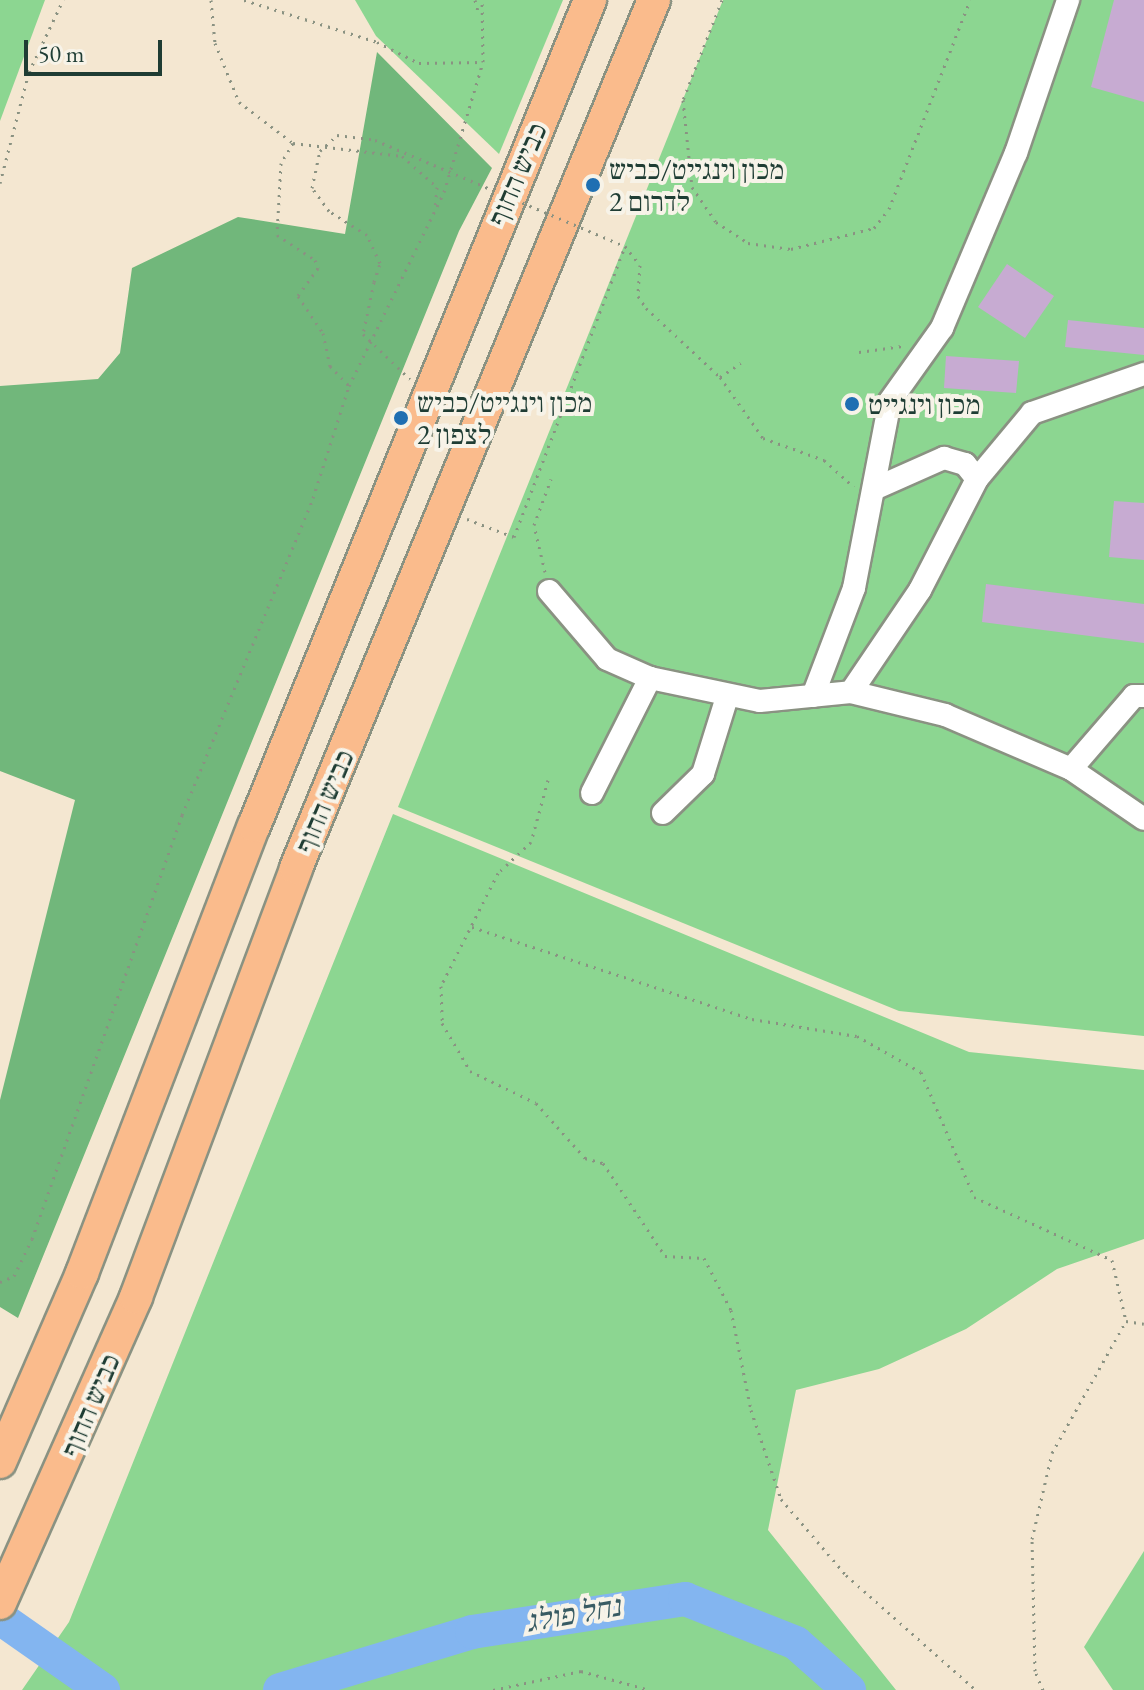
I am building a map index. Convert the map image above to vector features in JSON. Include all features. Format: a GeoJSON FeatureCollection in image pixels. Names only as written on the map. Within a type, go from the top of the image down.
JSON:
{"type":"FeatureCollection","features":[{"type":"Feature","properties":{"kind":"highway","name":"כביש החוף"},"geometry":{"type":"LineString","coordinates":[[0,1462],[82,1273],[427,396],[590,0]]}},
{"type":"Feature","properties":{"kind":"highway","name":"כביש החוף"},"geometry":{"type":"LineString","coordinates":[[0,1603],[34,1538],[445,510],[654,0]]}},
{"type":"Feature","properties":{"kind":"street"},"geometry":{"type":"LineString","coordinates":[[813,696],[839,638],[874,489],[890,401],[930,342],[1016,153],[1068,0]]}},
{"type":"Feature","properties":{"kind":"street"},"geometry":{"type":"LineString","coordinates":[[851,692],[920,590],[977,479],[1032,413],[1144,374]]}},
{"type":"Feature","properties":{"kind":"street"},"geometry":{"type":"LineString","coordinates":[[874,489],[944,458],[965,464],[977,479]]}},
{"type":"Feature","properties":{"kind":"street"},"geometry":{"type":"LineString","coordinates":[[549,591],[607,659],[650,678],[727,697],[813,696],[851,692],[945,715],[1071,769],[1144,819]]}},
{"type":"Feature","properties":{"kind":"street"},"geometry":{"type":"LineString","coordinates":[[592,793],[650,678]]}},
{"type":"Feature","properties":{"kind":"street"},"geometry":{"type":"LineString","coordinates":[[1071,769],[1134,696],[1144,696]]}},
{"type":"Feature","properties":{"kind":"street"},"geometry":{"type":"LineString","coordinates":[[663,813],[703,774],[727,697]]}},
{"type":"Feature","properties":{"kind":"path"},"geometry":{"type":"LineString","coordinates":[[0,183],[29,72],[63,0]]}},
{"type":"Feature","properties":{"kind":"path"},"geometry":{"type":"LineString","coordinates":[[211,0],[215,43],[239,102],[293,143],[402,156],[437,187],[435,213]]}},
{"type":"Feature","properties":{"kind":"path"},"geometry":{"type":"LineString","coordinates":[[244,0],[377,42],[419,63],[483,62]]}},
{"type":"Feature","properties":{"kind":"path"},"geometry":{"type":"LineString","coordinates":[[0,1282],[14,1276],[32,1239],[187,801],[313,498],[349,386],[375,343],[435,213],[483,62],[475,0]]}},
{"type":"Feature","properties":{"kind":"path"},"geometry":{"type":"LineString","coordinates":[[478,11],[482,0]]}},
{"type":"Feature","properties":{"kind":"path"},"geometry":{"type":"LineString","coordinates":[[722,0],[683,100],[692,187],[716,222],[748,243],[791,249],[874,228],[889,209],[970,0]]}},
{"type":"Feature","properties":{"kind":"path"},"geometry":{"type":"LineString","coordinates":[[427,396],[375,343],[362,323],[380,263],[367,235],[322,206],[312,188],[320,151],[337,135],[375,140],[625,246],[640,265],[638,296],[646,308],[720,377],[763,438],[842,472],[869,512]]}},
{"type":"Feature","properties":{"kind":"path"},"geometry":{"type":"LineString","coordinates":[[293,143],[281,163],[277,235],[315,260],[318,268],[298,296],[323,333],[330,366],[349,386]]}},
{"type":"Feature","properties":{"kind":"path"},"geometry":{"type":"LineString","coordinates":[[445,510],[514,537],[625,246]]}},
{"type":"Feature","properties":{"kind":"path"},"geometry":{"type":"LineString","coordinates":[[859,352],[930,342]]}},
{"type":"Feature","properties":{"kind":"path"},"geometry":{"type":"LineString","coordinates":[[720,377],[741,363]]}},
{"type":"Feature","properties":{"kind":"path"},"geometry":{"type":"LineString","coordinates":[[549,591],[534,525],[551,479]]}},
{"type":"Feature","properties":{"kind":"path"},"geometry":{"type":"LineString","coordinates":[[548,780],[531,842],[498,873],[441,986],[442,1023],[470,1071],[536,1103],[585,1158],[603,1163],[665,1256],[704,1258],[731,1310],[751,1410],[781,1499],[846,1575],[976,1690]]}},
{"type":"Feature","properties":{"kind":"path"},"geometry":{"type":"LineString","coordinates":[[472,927],[752,1019],[857,1036],[921,1072],[974,1197],[1112,1260],[1126,1321],[1052,1453],[1032,1539],[1035,1671],[1043,1690]]}},
{"type":"Feature","properties":{"kind":"path"},"geometry":{"type":"LineString","coordinates":[[1126,1321],[1144,1324]]}},
{"type":"Feature","properties":{"kind":"path"},"geometry":{"type":"LineString","coordinates":[[493,1690],[581,1671],[650,1690]]}},
{"type":"Feature","properties":{"kind":"green space"},"geometry":{"type":"Polygon","coordinates":[[[0,0],[45,0],[0,121],[0,0]]]}},
{"type":"Feature","properties":{"kind":"green space"},"geometry":{"type":"Polygon","coordinates":[[[355,0],[563,0],[499,154],[376,36],[355,0]]]}},
{"type":"Feature","properties":{"kind":"green space","name":"מכון וינגייט"},"geometry":{"type":"Polygon","coordinates":[[[723,0],[1144,0],[1144,1036],[899,1011],[398,807],[723,0]]]}},
{"type":"Feature","properties":{"kind":"green space"},"geometry":{"type":"Polygon","coordinates":[[[377,52],[492,168],[459,231],[18,1318],[0,1307],[0,1100],[75,800],[0,771],[0,386],[98,379],[120,353],[132,268],[238,217],[345,234],[377,52]]]}},
{"type":"Feature","properties":{"kind":"green space"},"geometry":{"type":"Polygon","coordinates":[[[393,814],[969,1052],[1144,1070],[1144,1239],[1057,1269],[966,1329],[879,1369],[796,1390],[768,1530],[896,1690],[22,1690],[69,1622],[393,814]]]}},
{"type":"Feature","properties":{"kind":"green space"},"geometry":{"type":"Polygon","coordinates":[[[1144,1551],[1144,1690],[1113,1690],[1084,1647],[1144,1551]]]}},
{"type":"Feature","properties":{"kind":"building"},"geometry":{"type":"Polygon","coordinates":[[[1114,0],[1144,0],[1144,102],[1091,87],[1114,0]]]}},
{"type":"Feature","properties":{"kind":"building"},"geometry":{"type":"Polygon","coordinates":[[[1007,264],[1054,296],[1025,338],[978,307],[1007,264]]]}},
{"type":"Feature","properties":{"kind":"building"},"geometry":{"type":"Polygon","coordinates":[[[1068,320],[1144,328],[1144,355],[1065,347],[1068,320]]]}},
{"type":"Feature","properties":{"kind":"building"},"geometry":{"type":"Polygon","coordinates":[[[946,356],[1019,361],[1016,393],[944,388],[946,356]]]}},
{"type":"Feature","properties":{"kind":"building"},"geometry":{"type":"Polygon","coordinates":[[[1114,501],[1144,503],[1144,560],[1109,557],[1114,501]]]}},
{"type":"Feature","properties":{"kind":"building"},"geometry":{"type":"Polygon","coordinates":[[[986,584],[1144,604],[1144,643],[982,622],[986,584]]]}},
{"type":"Feature","properties":{"kind":"waterway","name":"נחל פולג"},"geometry":{"type":"LineString","coordinates":[[280,1690],[472,1632],[685,1599],[796,1643],[849,1690]]}},
{"type":"Feature","properties":{"kind":"waterway","name":"נחל פולג"},"geometry":{"type":"LineString","coordinates":[[0,1618],[103,1690]]}},
{"type":"Feature","properties":{"kind":"place","name":"מכון וינגייט/כביש 2 לדרום"},"geometry":{"type":"Point","coordinates":[593,185]}},
{"type":"Feature","properties":{"kind":"place","name":"מכון וינגייט"},"geometry":{"type":"Point","coordinates":[852,404]}},
{"type":"Feature","properties":{"kind":"place","name":"מכון וינגייט/כביש 2 לצפון"},"geometry":{"type":"Point","coordinates":[401,418]}}]}
